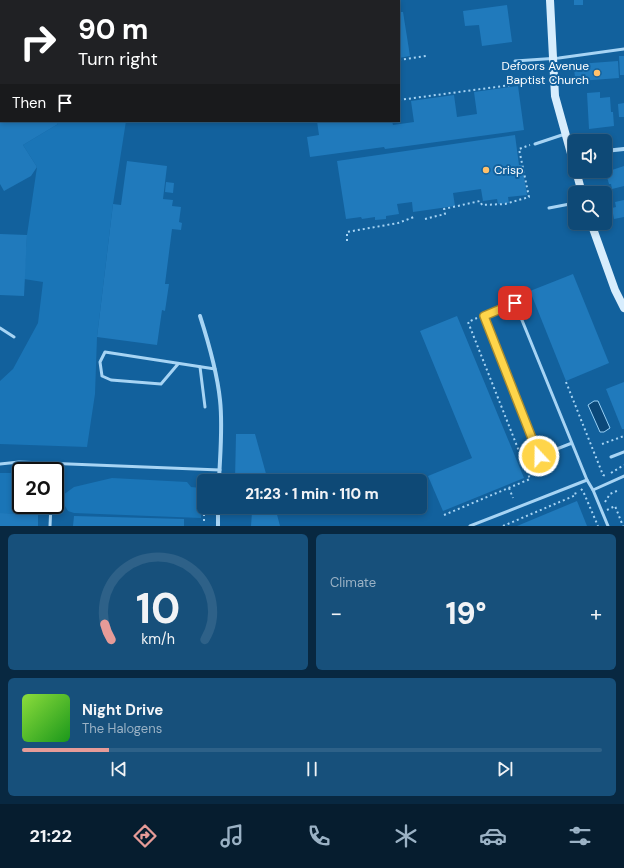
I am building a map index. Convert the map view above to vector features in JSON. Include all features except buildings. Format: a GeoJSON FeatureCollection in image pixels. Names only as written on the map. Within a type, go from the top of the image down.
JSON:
{"type":"FeatureCollection","features":[{"type":"Feature","properties":{"kind":"street"},"geometry":{"type":"LineString","coordinates":[[550,0],[555,96],[568,142]]}},
{"type":"Feature","properties":{"kind":"street"},"geometry":{"type":"LineString","coordinates":[[612,150],[624,149]]}},
{"type":"Feature","properties":{"kind":"street"},"geometry":{"type":"LineString","coordinates":[[594,230],[615,290],[624,308]]}},
{"type":"Feature","properties":{"kind":"street"},"geometry":{"type":"LineString","coordinates":[[200,316],[215,369],[220,400],[220,474]]}},
{"type":"Feature","properties":{"kind":"street"},"geometry":{"type":"LineString","coordinates":[[218,514],[218,526]]}},
{"type":"Feature","properties":{"kind":"lane"},"geometry":{"type":"LineString","coordinates":[[515,61],[552,59],[624,49]]}},
{"type":"Feature","properties":{"kind":"lane"},"geometry":{"type":"LineString","coordinates":[[535,144],[565,134]]}},
{"type":"Feature","properties":{"kind":"lane"},"geometry":{"type":"LineString","coordinates":[[550,208],[568,204]]}},
{"type":"Feature","properties":{"kind":"lane"},"geometry":{"type":"LineString","coordinates":[[572,443],[539,456],[484,316],[515,303],[572,443],[587,480],[593,490],[608,526]]}},
{"type":"Feature","properties":{"kind":"lane"},"geometry":{"type":"LineString","coordinates":[[0,328],[14,337]]}},
{"type":"Feature","properties":{"kind":"lane"},"geometry":{"type":"LineString","coordinates":[[178,364],[161,384],[111,380],[102,376],[100,362],[105,352],[215,369]]}},
{"type":"Feature","properties":{"kind":"lane"},"geometry":{"type":"LineString","coordinates":[[200,366],[205,407]]}},
{"type":"Feature","properties":{"kind":"lane"},"geometry":{"type":"LineString","coordinates":[[611,456],[624,452]]}},
{"type":"Feature","properties":{"kind":"lane"},"geometry":{"type":"LineString","coordinates":[[0,464],[12,463]]}},
{"type":"Feature","properties":{"kind":"lane"},"geometry":{"type":"LineString","coordinates":[[64,464],[220,470]]}},
{"type":"Feature","properties":{"kind":"lane"},"geometry":{"type":"LineString","coordinates":[[593,490],[624,476]]}},
{"type":"Feature","properties":{"kind":"lane"},"geometry":{"type":"LineString","coordinates":[[470,526],[587,480]]}},
{"type":"Feature","properties":{"kind":"lane"},"geometry":{"type":"LineString","coordinates":[[50,526],[51,514]]}},
{"type":"Feature","properties":{"kind":"path"},"geometry":{"type":"LineString","coordinates":[[400,60],[426,56]]}},
{"type":"Feature","properties":{"kind":"path"},"geometry":{"type":"LineString","coordinates":[[400,100],[511,85],[516,82],[543,79]]}},
{"type":"Feature","properties":{"kind":"path"},"geometry":{"type":"LineString","coordinates":[[426,219],[445,214],[444,209],[480,201],[482,205],[505,204],[529,197],[518,149],[535,144]]}},
{"type":"Feature","properties":{"kind":"path"},"geometry":{"type":"LineString","coordinates":[[347,241],[346,232],[398,223],[414,217]]}},
{"type":"Feature","properties":{"kind":"path"},"geometry":{"type":"LineString","coordinates":[[444,515],[530,479],[468,322],[484,316]]}},
{"type":"Feature","properties":{"kind":"path"},"geometry":{"type":"LineString","coordinates":[[566,382],[602,475],[604,476],[611,474],[624,465]]}},
{"type":"Feature","properties":{"kind":"path"},"geometry":{"type":"LineString","coordinates":[[602,444],[624,436]]}},
{"type":"Feature","properties":{"kind":"path"},"geometry":{"type":"LineString","coordinates":[[503,526],[576,495],[575,490],[577,487],[583,491],[598,526]]}},
{"type":"Feature","properties":{"kind":"path"},"geometry":{"type":"LineString","coordinates":[[509,488],[513,498]]}},
{"type":"Feature","properties":{"kind":"path"},"geometry":{"type":"LineString","coordinates":[[618,490],[607,497],[605,509],[606,510],[615,506],[623,526]]}},
{"type":"Feature","properties":{"kind":"path"},"geometry":{"type":"LineString","coordinates":[[204,514],[204,521]]}},
{"type":"Feature","properties":{"kind":"shaded area"},"geometry":{"type":"Polygon","coordinates":[[[57,122],[126,122],[113,204],[97,337],[95,394],[87,447],[0,444],[0,381],[13,369],[38,323],[43,282],[24,279],[27,235],[37,167],[23,145],[58,124],[57,122]]]}},
{"type":"Feature","properties":{"kind":"shaded area"},"geometry":{"type":"Polygon","coordinates":[[[594,401],[598,401],[610,428],[604,432],[600,432],[588,405],[594,401]]]}},
{"type":"Feature","properties":{"kind":"shaded area"},"geometry":{"type":"Polygon","coordinates":[[[0,473],[12,473],[12,513],[0,513],[0,473]]]}},
{"type":"Feature","properties":{"kind":"shaded area"},"geometry":{"type":"Polygon","coordinates":[[[112,478],[187,482],[191,487],[197,488],[197,514],[201,514],[201,518],[74,513],[68,511],[65,506],[64,494],[74,487],[112,478]]]}},
{"type":"Feature","properties":{"kind":"place","name":"Defoors Avenue Baptist Church"},"geometry":{"type":"Point","coordinates":[597,73]}},
{"type":"Feature","properties":{"kind":"place","name":"Crisp"},"geometry":{"type":"Point","coordinates":[486,170]}},
{"type":"Feature","properties":{"kind":"route"},"geometry":{"type":"LineString","coordinates":[[515,303],[484,316],[539,456]]}}]}
